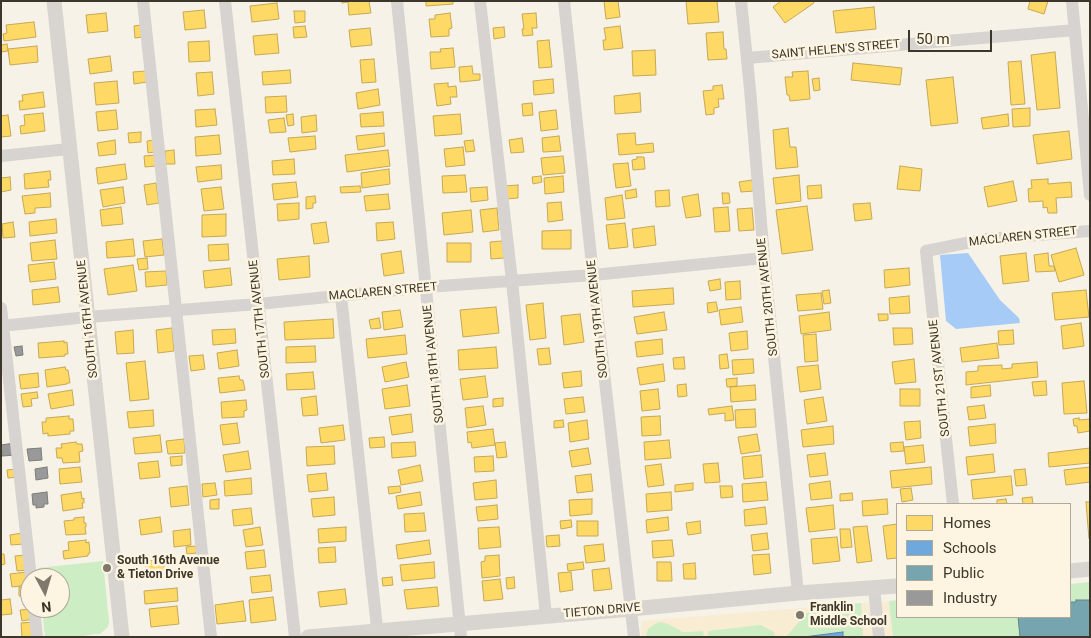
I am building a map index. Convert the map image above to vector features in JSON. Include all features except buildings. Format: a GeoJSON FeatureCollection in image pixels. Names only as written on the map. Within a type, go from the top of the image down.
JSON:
{"type":"FeatureCollection","features":[{"type":"Feature","properties":{"kind":"main road","name":"SOUTH 16TH AVENUE"},"geometry":{"type":"LineString","coordinates":[[54,1],[122,637]]}},
{"type":"Feature","properties":{"kind":"main road"},"geometry":{"type":"LineString","coordinates":[[1071,571],[1090,569]]}},
{"type":"Feature","properties":{"kind":"main road","name":"TIETON DRIVE"},"geometry":{"type":"LineString","coordinates":[[308,637],[461,630],[546,616],[896,586]]}},
{"type":"Feature","properties":{"kind":"street"},"geometry":{"type":"LineString","coordinates":[[143,1],[212,637]]}},
{"type":"Feature","properties":{"kind":"street","name":"SOUTH 17TH AVENUE"},"geometry":{"type":"LineString","coordinates":[[225,1],[295,637]]}},
{"type":"Feature","properties":{"kind":"street","name":"SOUTH 18TH AVENUE"},"geometry":{"type":"LineString","coordinates":[[397,1],[461,630]]}},
{"type":"Feature","properties":{"kind":"street"},"geometry":{"type":"LineString","coordinates":[[480,1],[512,281],[546,616]]}},
{"type":"Feature","properties":{"kind":"street","name":"SOUTH 19TH AVENUE"},"geometry":{"type":"LineString","coordinates":[[564,1],[634,637]]}},
{"type":"Feature","properties":{"kind":"street","name":"SOUTH 20TH AVENUE"},"geometry":{"type":"LineString","coordinates":[[741,1],[764,258],[798,593]]}},
{"type":"Feature","properties":{"kind":"street"},"geometry":{"type":"LineString","coordinates":[[1072,1],[1075,30],[1084,61],[1090,194]]}},
{"type":"Feature","properties":{"kind":"street","name":"SAINT HELEN'S STREET"},"geometry":{"type":"LineString","coordinates":[[747,58],[1075,30]]}},
{"type":"Feature","properties":{"kind":"street"},"geometry":{"type":"LineString","coordinates":[[1,156],[69,149]]}},
{"type":"Feature","properties":{"kind":"street","name":"MACLAREN STREET"},"geometry":{"type":"LineString","coordinates":[[926,251],[986,239],[1090,231]]}},
{"type":"Feature","properties":{"kind":"street","name":"SOUTH 21ST AVENUE"},"geometry":{"type":"LineString","coordinates":[[926,251],[953,503]]}},
{"type":"Feature","properties":{"kind":"street","name":"MACLAREN STREET"},"geometry":{"type":"LineString","coordinates":[[2,326],[88,317],[593,275],[764,258]]}},
{"type":"Feature","properties":{"kind":"street"},"geometry":{"type":"LineString","coordinates":[[341,296],[378,634]]}},
{"type":"Feature","properties":{"kind":"street"},"geometry":{"type":"LineString","coordinates":[[1,308],[30,568]]}},
{"type":"Feature","properties":{"kind":"street"},"geometry":{"type":"LineString","coordinates":[[874,588],[879,637]]}},
{"type":"Feature","properties":{"kind":"street"},"geometry":{"type":"LineString","coordinates":[[35,618],[37,637]]}},
{"type":"Feature","properties":{"kind":"shaded area","name":"Franklin Middle School"},"geometry":{"type":"Polygon","coordinates":[[[889,601],[893,637],[642,637],[641,621],[889,601]]]}},
{"type":"Feature","properties":{"kind":"green space"},"geometry":{"type":"Polygon","coordinates":[[[103,561],[108,627],[100,634],[78,637],[45,637],[43,618],[70,618],[70,568],[38,568],[103,561]]]}},
{"type":"Feature","properties":{"kind":"green space"},"geometry":{"type":"Polygon","coordinates":[[[1090,582],[1090,637],[893,637],[889,601],[896,600],[896,618],[1071,618],[1071,584],[1090,582]]]}},
{"type":"Feature","properties":{"kind":"green space"},"geometry":{"type":"Polygon","coordinates":[[[861,603],[863,637],[843,637],[842,632],[804,637],[786,637],[812,607],[861,603]]]}},
{"type":"Feature","properties":{"kind":"green space"},"geometry":{"type":"Polygon","coordinates":[[[660,622],[683,632],[703,631],[704,637],[646,637],[648,629],[660,622]]]}},
{"type":"Feature","properties":{"kind":"green space"},"geometry":{"type":"Polygon","coordinates":[[[761,625],[774,632],[775,637],[708,637],[708,631],[761,625]]]}},
{"type":"Feature","properties":{"kind":"water"},"geometry":{"type":"Polygon","coordinates":[[[968,253],[1000,300],[1019,318],[1020,323],[956,329],[946,321],[940,255],[968,253]]]}},
{"type":"Feature","properties":{"kind":"place","name":"South 16th Avenue & Tieton Drive"},"geometry":{"type":"Point","coordinates":[107,568]}},
{"type":"Feature","properties":{"kind":"place","name":"Franklin Middle School"},"geometry":{"type":"Point","coordinates":[800,615]}}]}
